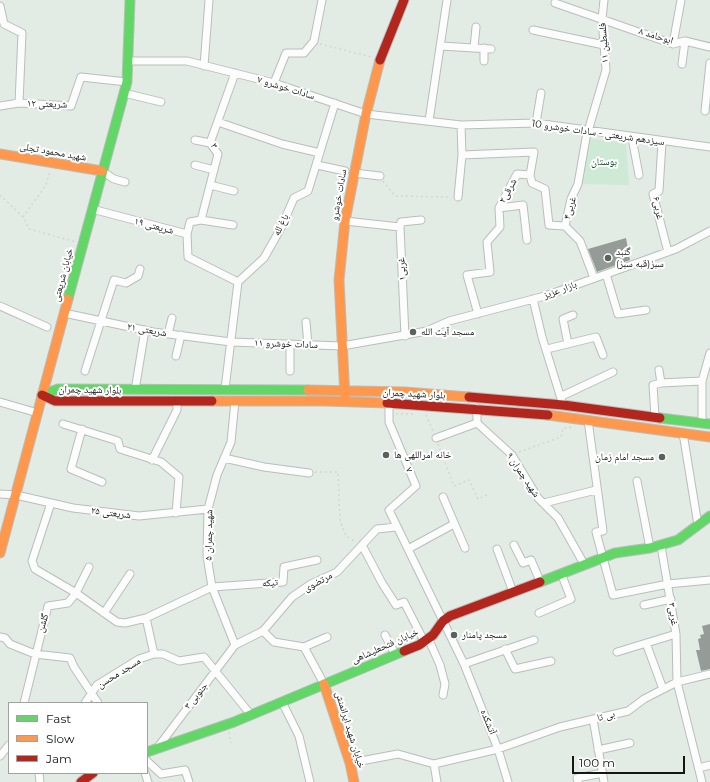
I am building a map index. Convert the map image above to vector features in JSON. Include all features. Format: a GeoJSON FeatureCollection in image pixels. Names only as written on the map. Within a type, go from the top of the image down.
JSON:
{"type":"FeatureCollection","features":[{"type":"Feature","properties":{"kind":"main road","name":"خیابان شریعتی"},"geometry":{"type":"LineString","coordinates":[[0,553],[127,82],[130,0]]}},
{"type":"Feature","properties":{"kind":"main road","name":"سادات خوشرو"},"geometry":{"type":"LineString","coordinates":[[346,401],[339,280],[345,221],[366,114],[381,58],[404,0]]}},
{"type":"Feature","properties":{"kind":"main road","name":"شهید محمود تجلی"},"geometry":{"type":"LineString","coordinates":[[0,154],[102,171]]}},
{"type":"Feature","properties":{"kind":"main road","name":"بلوار شهید چمران"},"geometry":{"type":"LineString","coordinates":[[42,395],[58,389],[225,389],[405,392],[563,401],[706,424]]}},
{"type":"Feature","properties":{"kind":"main road"},"geometry":{"type":"LineString","coordinates":[[138,390],[141,401]]}},
{"type":"Feature","properties":{"kind":"main road","name":"بلوار شهید چمران"},"geometry":{"type":"LineString","coordinates":[[42,395],[55,401],[346,401],[477,408],[562,416],[710,437]]}},
{"type":"Feature","properties":{"kind":"main road"},"geometry":{"type":"LineString","coordinates":[[562,416],[563,401]]}},
{"type":"Feature","properties":{"kind":"main road","name":"خیابان فتحعلیشاهی"},"geometry":{"type":"LineString","coordinates":[[148,752],[227,725],[395,654],[426,640],[433,635],[443,621],[450,616],[615,553],[661,546],[678,540],[710,516]]}},
{"type":"Feature","properties":{"kind":"main road","name":"خیابان شهید ایرانمنش"},"geometry":{"type":"LineString","coordinates":[[324,684],[350,763],[354,782]]}},
{"type":"Feature","properties":{"kind":"main road"},"geometry":{"type":"LineString","coordinates":[[80,782],[92,774]]}},
{"type":"Feature","properties":{"kind":"street"},"geometry":{"type":"LineString","coordinates":[[204,66],[209,0]]}},
{"type":"Feature","properties":{"kind":"street"},"geometry":{"type":"LineString","coordinates":[[274,83],[286,53],[304,53],[314,41],[322,0]]}},
{"type":"Feature","properties":{"kind":"street"},"geometry":{"type":"LineString","coordinates":[[429,121],[448,0]]}},
{"type":"Feature","properties":{"kind":"street","name":"فلسطین ۱۱"},"geometry":{"type":"LineString","coordinates":[[588,131],[606,70],[602,19],[604,0]]}},
{"type":"Feature","properties":{"kind":"street"},"geometry":{"type":"LineString","coordinates":[[674,44],[681,0]]}},
{"type":"Feature","properties":{"kind":"street","name":"ابوحامد ۸"},"geometry":{"type":"LineString","coordinates":[[555,3],[674,44],[685,41],[710,47]]}},
{"type":"Feature","properties":{"kind":"street"},"geometry":{"type":"LineString","coordinates":[[0,6],[4,24],[22,32],[18,103],[0,106]]}},
{"type":"Feature","properties":{"kind":"street"},"geometry":{"type":"LineString","coordinates":[[474,48],[476,27]]}},
{"type":"Feature","properties":{"kind":"street"},"geometry":{"type":"LineString","coordinates":[[533,30],[604,45]]}},
{"type":"Feature","properties":{"kind":"street"},"geometry":{"type":"LineString","coordinates":[[682,64],[685,41]]}},
{"type":"Feature","properties":{"kind":"street"},"geometry":{"type":"LineString","coordinates":[[441,46],[488,48],[484,61]]}},
{"type":"Feature","properties":{"kind":"street","name":"سادات خوشرو ۷"},"geometry":{"type":"LineString","coordinates":[[128,61],[187,62],[274,83],[366,114]]}},
{"type":"Feature","properties":{"kind":"street"},"geometry":{"type":"LineString","coordinates":[[705,111],[710,63]]}},
{"type":"Feature","properties":{"kind":"street","name":"۳"},"geometry":{"type":"LineString","coordinates":[[201,220],[218,154],[210,142],[235,73]]}},
{"type":"Feature","properties":{"kind":"street","name":"شریعتی ۱۲"},"geometry":{"type":"LineString","coordinates":[[18,103],[71,106],[81,77],[127,82]]}},
{"type":"Feature","properties":{"kind":"street"},"geometry":{"type":"LineString","coordinates":[[124,93],[161,102]]}},
{"type":"Feature","properties":{"kind":"street"},"geometry":{"type":"LineString","coordinates":[[536,123],[541,93]]}},
{"type":"Feature","properties":{"kind":"street"},"geometry":{"type":"LineString","coordinates":[[335,103],[317,165],[345,171]]}},
{"type":"Feature","properties":{"kind":"street","name":"سیزدهم شریعتی - سادات خوشرو 10"},"geometry":{"type":"LineString","coordinates":[[366,114],[461,124],[536,123],[632,138],[710,147]]}},
{"type":"Feature","properties":{"kind":"street"},"geometry":{"type":"LineString","coordinates":[[218,122],[282,144],[320,153]]}},
{"type":"Feature","properties":{"kind":"street"},"geometry":{"type":"LineString","coordinates":[[458,197],[462,155],[461,124]]}},
{"type":"Feature","properties":{"kind":"street","name":"غربی۴"},"geometry":{"type":"LineString","coordinates":[[588,131],[578,184],[571,199],[565,226],[580,241],[594,278]]}},
{"type":"Feature","properties":{"kind":"street"},"geometry":{"type":"LineString","coordinates":[[632,138],[639,175]]}},
{"type":"Feature","properties":{"kind":"street"},"geometry":{"type":"LineString","coordinates":[[195,140],[210,142]]}},
{"type":"Feature","properties":{"kind":"street","name":"غربی۶"},"geometry":{"type":"LineString","coordinates":[[662,142],[659,191],[653,194],[668,252]]}},
{"type":"Feature","properties":{"kind":"street","name":"شرقی۲"},"geometry":{"type":"LineString","coordinates":[[462,155],[534,152],[530,175],[517,174],[499,208],[500,227],[487,242],[490,272],[467,276],[478,314]]}},
{"type":"Feature","properties":{"kind":"street"},"geometry":{"type":"LineString","coordinates":[[195,165],[214,170]]}},
{"type":"Feature","properties":{"kind":"street","name":"باغ لله"},"geometry":{"type":"LineString","coordinates":[[238,282],[264,258],[281,228],[294,198],[308,191],[317,165]]}},
{"type":"Feature","properties":{"kind":"street"},"geometry":{"type":"LineString","coordinates":[[102,171],[114,179],[125,182]]}},
{"type":"Feature","properties":{"kind":"street"},"geometry":{"type":"LineString","coordinates":[[354,173],[380,176]]}},
{"type":"Feature","properties":{"kind":"street"},"geometry":{"type":"LineString","coordinates":[[530,175],[532,183],[545,189],[549,225],[565,226]]}},
{"type":"Feature","properties":{"kind":"street"},"geometry":{"type":"LineString","coordinates":[[210,185],[234,191]]}},
{"type":"Feature","properties":{"kind":"street"},"geometry":{"type":"LineString","coordinates":[[499,208],[523,205],[527,240]]}},
{"type":"Feature","properties":{"kind":"street","name":"شریعتی ۱۹"},"geometry":{"type":"LineString","coordinates":[[92,209],[187,234],[188,256],[238,282]]}},
{"type":"Feature","properties":{"kind":"street"},"geometry":{"type":"LineString","coordinates":[[187,234],[190,222],[201,220],[233,225]]}},
{"type":"Feature","properties":{"kind":"street"},"geometry":{"type":"LineString","coordinates":[[345,221],[400,227],[401,222],[421,220]]}},
{"type":"Feature","properties":{"kind":"street","name":"غربی۱"},"geometry":{"type":"LineString","coordinates":[[400,227],[405,336]]}},
{"type":"Feature","properties":{"kind":"street","name":"بازار عزیز"},"geometry":{"type":"LineString","coordinates":[[405,336],[533,299],[668,252],[710,234]]}},
{"type":"Feature","properties":{"kind":"street"},"geometry":{"type":"LineString","coordinates":[[85,371],[114,280],[126,283],[138,276],[140,269]]}},
{"type":"Feature","properties":{"kind":"street"},"geometry":{"type":"LineString","coordinates":[[606,274],[618,314],[646,310]]}},
{"type":"Feature","properties":{"kind":"street"},"geometry":{"type":"LineString","coordinates":[[225,389],[238,282]]}},
{"type":"Feature","properties":{"kind":"street"},"geometry":{"type":"LineString","coordinates":[[533,299],[542,337],[563,401],[613,372]]}},
{"type":"Feature","properties":{"kind":"street"},"geometry":{"type":"LineString","coordinates":[[0,306],[46,327]]}},
{"type":"Feature","properties":{"kind":"street","name":"شریعتی ۲۱"},"geometry":{"type":"LineString","coordinates":[[64,313],[168,334],[231,342]]}},
{"type":"Feature","properties":{"kind":"street"},"geometry":{"type":"LineString","coordinates":[[568,344],[563,319],[573,316]]}},
{"type":"Feature","properties":{"kind":"street"},"geometry":{"type":"LineString","coordinates":[[168,334],[172,318]]}},
{"type":"Feature","properties":{"kind":"street"},"geometry":{"type":"LineString","coordinates":[[306,322],[308,345]]}},
{"type":"Feature","properties":{"kind":"street"},"geometry":{"type":"LineString","coordinates":[[138,390],[145,330]]}},
{"type":"Feature","properties":{"kind":"street"},"geometry":{"type":"LineString","coordinates":[[176,356],[181,335]]}},
{"type":"Feature","properties":{"kind":"street","name":"سادات خوشرو ۱۱"},"geometry":{"type":"LineString","coordinates":[[231,342],[342,346],[405,336]]}},
{"type":"Feature","properties":{"kind":"street"},"geometry":{"type":"LineString","coordinates":[[547,349],[596,337],[603,355]]}},
{"type":"Feature","properties":{"kind":"street"},"geometry":{"type":"LineString","coordinates":[[290,344],[290,371]]}},
{"type":"Feature","properties":{"kind":"street"},"geometry":{"type":"LineString","coordinates":[[706,424],[702,381],[710,353]]}},
{"type":"Feature","properties":{"kind":"street"},"geometry":{"type":"LineString","coordinates":[[659,370],[661,383]]}},
{"type":"Feature","properties":{"kind":"street"},"geometry":{"type":"LineString","coordinates":[[655,417],[653,385],[661,383],[702,381]]}},
{"type":"Feature","properties":{"kind":"street"},"geometry":{"type":"LineString","coordinates":[[152,460],[177,410],[177,401]]}},
{"type":"Feature","properties":{"kind":"street","name":"شهید چمران ۵"},"geometry":{"type":"LineString","coordinates":[[235,401],[231,442],[217,475],[208,509],[207,556],[212,588],[235,645]]}},
{"type":"Feature","properties":{"kind":"street"},"geometry":{"type":"LineString","coordinates":[[0,402],[38,413]]}},
{"type":"Feature","properties":{"kind":"street","name":"۷"},"geometry":{"type":"LineString","coordinates":[[388,403],[389,422],[416,486],[389,510],[396,527]]}},
{"type":"Feature","properties":{"kind":"street"},"geometry":{"type":"LineString","coordinates":[[436,438],[478,423],[477,408]]}},
{"type":"Feature","properties":{"kind":"street"},"geometry":{"type":"LineString","coordinates":[[588,420],[596,490],[603,531],[596,532],[602,559],[613,595],[668,584],[710,580]]}},
{"type":"Feature","properties":{"kind":"street","name":"شهید چمران ۹"},"geometry":{"type":"LineString","coordinates":[[478,423],[512,455],[522,474],[538,498],[558,518],[584,564]]}},
{"type":"Feature","properties":{"kind":"street"},"geometry":{"type":"LineString","coordinates":[[63,424],[118,441],[120,449],[161,462],[179,477],[176,513]]}},
{"type":"Feature","properties":{"kind":"street"},"geometry":{"type":"LineString","coordinates":[[82,429],[71,469],[102,482]]}},
{"type":"Feature","properties":{"kind":"street"},"geometry":{"type":"LineString","coordinates":[[683,434],[698,525]]}},
{"type":"Feature","properties":{"kind":"street"},"geometry":{"type":"LineString","coordinates":[[224,458],[264,467],[309,473]]}},
{"type":"Feature","properties":{"kind":"street"},"geometry":{"type":"LineString","coordinates":[[637,481],[650,548]]}},
{"type":"Feature","properties":{"kind":"street"},"geometry":{"type":"LineString","coordinates":[[544,503],[596,490]]}},
{"type":"Feature","properties":{"kind":"street","name":"شریعتی ۲۵"},"geometry":{"type":"LineString","coordinates":[[0,494],[16,495],[73,508],[139,516],[208,509]]}},
{"type":"Feature","properties":{"kind":"street"},"geometry":{"type":"LineString","coordinates":[[443,497],[465,548]]}},
{"type":"Feature","properties":{"kind":"street"},"geometry":{"type":"LineString","coordinates":[[51,503],[32,566],[121,623],[146,618],[212,588]]}},
{"type":"Feature","properties":{"kind":"street"},"geometry":{"type":"LineString","coordinates":[[408,550],[454,524]]}},
{"type":"Feature","properties":{"kind":"street","name":"مرتضوی"},"geometry":{"type":"LineString","coordinates":[[263,631],[292,597],[311,584],[338,572],[377,529],[396,527]]}},
{"type":"Feature","properties":{"kind":"street","name":"آتشکده"},"geometry":{"type":"LineString","coordinates":[[396,527],[464,664],[498,749],[508,782]]}},
{"type":"Feature","properties":{"kind":"street"},"geometry":{"type":"LineString","coordinates":[[514,545],[523,563],[531,560],[540,581]]}},
{"type":"Feature","properties":{"kind":"street"},"geometry":{"type":"LineString","coordinates":[[362,546],[396,605],[404,602],[440,665],[445,684],[443,695]]}},
{"type":"Feature","properties":{"kind":"street","name":"غربی۳"},"geometry":{"type":"LineString","coordinates":[[661,546],[676,634],[677,682],[702,782]]}},
{"type":"Feature","properties":{"kind":"street"},"geometry":{"type":"LineString","coordinates":[[496,549],[513,592]]}},
{"type":"Feature","properties":{"kind":"street","name":"تیکه"},"geometry":{"type":"LineString","coordinates":[[212,588],[283,582],[284,567],[317,560]]}},
{"type":"Feature","properties":{"kind":"street","name":"گلشن"},"geometry":{"type":"LineString","coordinates":[[35,654],[48,606],[68,603],[76,593],[89,567]]}},
{"type":"Feature","properties":{"kind":"street"},"geometry":{"type":"LineString","coordinates":[[539,613],[571,599],[561,573]]}},
{"type":"Feature","properties":{"kind":"street"},"geometry":{"type":"LineString","coordinates":[[104,612],[130,574]]}},
{"type":"Feature","properties":{"kind":"street"},"geometry":{"type":"LineString","coordinates":[[644,605],[671,599]]}},
{"type":"Feature","properties":{"kind":"street"},"geometry":{"type":"LineString","coordinates":[[146,618],[154,654],[163,654],[179,661],[204,657],[251,715]]}},
{"type":"Feature","properties":{"kind":"street"},"geometry":{"type":"LineString","coordinates":[[235,645],[263,631],[274,642],[304,647],[327,637]]}},
{"type":"Feature","properties":{"kind":"street"},"geometry":{"type":"LineString","coordinates":[[385,634],[395,654]]}},
{"type":"Feature","properties":{"kind":"street"},"geometry":{"type":"LineString","coordinates":[[617,652],[676,634]]}},
{"type":"Feature","properties":{"kind":"street"},"geometry":{"type":"LineString","coordinates":[[0,637],[5,638],[10,644],[35,654],[70,658],[74,667],[97,702]]}},
{"type":"Feature","properties":{"kind":"street"},"geometry":{"type":"LineString","coordinates":[[464,664],[534,640]]}},
{"type":"Feature","properties":{"kind":"street"},"geometry":{"type":"LineString","coordinates":[[646,643],[663,690]]}},
{"type":"Feature","properties":{"kind":"street","name":"۳ جنوبی"},"geometry":{"type":"LineString","coordinates":[[158,747],[235,645]]}},
{"type":"Feature","properties":{"kind":"street"},"geometry":{"type":"LineString","coordinates":[[304,647],[324,684]]}},
{"type":"Feature","properties":{"kind":"street"},"geometry":{"type":"LineString","coordinates":[[505,649],[515,669],[551,661]]}},
{"type":"Feature","properties":{"kind":"street"},"geometry":{"type":"LineString","coordinates":[[24,702],[35,654]]}},
{"type":"Feature","properties":{"kind":"street","name":"مسجد محسن"},"geometry":{"type":"LineString","coordinates":[[86,702],[97,685],[133,663],[154,654]]}},
{"type":"Feature","properties":{"kind":"street","name":"بی تا"},"geometry":{"type":"LineString","coordinates":[[434,764],[498,749],[560,727],[628,711],[644,699],[677,682],[710,674]]}},
{"type":"Feature","properties":{"kind":"street"},"geometry":{"type":"LineString","coordinates":[[282,702],[299,736],[310,782]]}},
{"type":"Feature","properties":{"kind":"street"},"geometry":{"type":"LineString","coordinates":[[593,719],[604,782]]}},
{"type":"Feature","properties":{"kind":"street"},"geometry":{"type":"LineString","coordinates":[[598,750],[630,744]]}},
{"type":"Feature","properties":{"kind":"street"},"geometry":{"type":"LineString","coordinates":[[0,756],[8,746]]}},
{"type":"Feature","properties":{"kind":"street"},"geometry":{"type":"LineString","coordinates":[[350,763],[398,754],[434,764],[437,782]]}},
{"type":"Feature","properties":{"kind":"street"},"geometry":{"type":"LineString","coordinates":[[148,762],[160,774],[185,770],[189,782]]}},
{"type":"Feature","properties":{"kind":"street"},"geometry":{"type":"LineString","coordinates":[[699,768],[710,765]]}},
{"type":"Feature","properties":{"kind":"street"},"geometry":{"type":"LineString","coordinates":[[578,782],[577,778],[602,773]]}},
{"type":"Feature","properties":{"kind":"path"},"geometry":{"type":"LineString","coordinates":[[314,41],[326,47],[381,58]]}},
{"type":"Feature","properties":{"kind":"path"},"geometry":{"type":"LineString","coordinates":[[23,217],[46,185],[53,163]]}},
{"type":"Feature","properties":{"kind":"path"},"geometry":{"type":"LineString","coordinates":[[380,176],[395,196],[458,197]]}},
{"type":"Feature","properties":{"kind":"path"},"geometry":{"type":"LineString","coordinates":[[0,195],[23,217],[29,229],[83,244]]}},
{"type":"Feature","properties":{"kind":"path"},"geometry":{"type":"LineString","coordinates":[[512,455],[561,437],[564,428],[576,427]]}},
{"type":"Feature","properties":{"kind":"path"},"geometry":{"type":"LineString","coordinates":[[436,438],[454,486],[469,480],[478,499],[489,494]]}},
{"type":"Feature","properties":{"kind":"path"},"geometry":{"type":"LineString","coordinates":[[309,473],[338,472],[340,521],[346,536],[362,546]]}},
{"type":"Feature","properties":{"kind":"path"},"geometry":{"type":"LineString","coordinates":[[227,725],[231,743]]}},
{"type":"Feature","properties":{"kind":"green space","name":"بوستان"},"geometry":{"type":"Polygon","coordinates":[[[586,138],[626,143],[629,185],[578,184],[586,138]]]}},
{"type":"Feature","properties":{"kind":"building","name":"گنبد سبز(قبه سبز)"},"geometry":{"type":"Polygon","coordinates":[[[626,238],[630,260],[597,272],[588,249],[626,238]]]}},
{"type":"Feature","properties":{"kind":"building"},"geometry":{"type":"Polygon","coordinates":[[[710,624],[710,669],[701,671],[696,650],[700,650],[698,639],[701,638],[700,635],[704,634],[702,626],[710,624]]]}},
{"type":"Feature","properties":{"kind":"traffic: fast"},"geometry":{"type":"LineString","coordinates":[[68,299],[127,82],[130,0]]}},
{"type":"Feature","properties":{"kind":"traffic: fast"},"geometry":{"type":"LineString","coordinates":[[42,395],[58,389],[308,390]]}},
{"type":"Feature","properties":{"kind":"traffic: fast"},"geometry":{"type":"LineString","coordinates":[[660,418],[710,424]]}},
{"type":"Feature","properties":{"kind":"traffic: fast"},"geometry":{"type":"LineString","coordinates":[[540,582],[615,553],[650,548],[678,540],[710,516]]}},
{"type":"Feature","properties":{"kind":"traffic: fast"},"geometry":{"type":"LineString","coordinates":[[148,752],[234,722],[404,651]]}},
{"type":"Feature","properties":{"kind":"traffic: slow"},"geometry":{"type":"LineString","coordinates":[[345,397],[339,280],[345,221],[366,114],[380,60]]}},
{"type":"Feature","properties":{"kind":"traffic: slow"},"geometry":{"type":"LineString","coordinates":[[0,154],[102,171]]}},
{"type":"Feature","properties":{"kind":"traffic: slow"},"geometry":{"type":"LineString","coordinates":[[0,553],[68,299]]}},
{"type":"Feature","properties":{"kind":"traffic: slow"},"geometry":{"type":"LineString","coordinates":[[308,390],[405,392],[469,397]]}},
{"type":"Feature","properties":{"kind":"traffic: slow"},"geometry":{"type":"LineString","coordinates":[[212,401],[324,401],[387,403]]}},
{"type":"Feature","properties":{"kind":"traffic: slow"},"geometry":{"type":"LineString","coordinates":[[548,415],[710,437]]}},
{"type":"Feature","properties":{"kind":"traffic: slow"},"geometry":{"type":"LineString","coordinates":[[324,684],[350,763],[354,782]]}},
{"type":"Feature","properties":{"kind":"traffic: jam"},"geometry":{"type":"LineString","coordinates":[[380,60],[404,0]]}},
{"type":"Feature","properties":{"kind":"traffic: jam"},"geometry":{"type":"LineString","coordinates":[[42,395],[55,401],[212,401]]}},
{"type":"Feature","properties":{"kind":"traffic: jam"},"geometry":{"type":"LineString","coordinates":[[469,397],[563,405],[660,418]]}},
{"type":"Feature","properties":{"kind":"traffic: jam"},"geometry":{"type":"LineString","coordinates":[[387,403],[548,415]]}},
{"type":"Feature","properties":{"kind":"traffic: jam"},"geometry":{"type":"LineString","coordinates":[[404,651],[419,645],[433,635],[443,621],[450,616],[540,582]]}},
{"type":"Feature","properties":{"kind":"traffic: jam"},"geometry":{"type":"LineString","coordinates":[[81,782],[92,774]]}},
{"type":"Feature","properties":{"kind":"place","name":"گنبد سبز(قبه سبز)"},"geometry":{"type":"Point","coordinates":[608,258]}},
{"type":"Feature","properties":{"kind":"place","name":"مسجد آیت الله"},"geometry":{"type":"Point","coordinates":[413,332]}},
{"type":"Feature","properties":{"kind":"place","name":"خانه امراللهی ها"},"geometry":{"type":"Point","coordinates":[386,455]}},
{"type":"Feature","properties":{"kind":"place","name":"مسجد امام زمان"},"geometry":{"type":"Point","coordinates":[662,457]}},
{"type":"Feature","properties":{"kind":"place","name":"مسجد پامنار"},"geometry":{"type":"Point","coordinates":[454,635]}}]}
